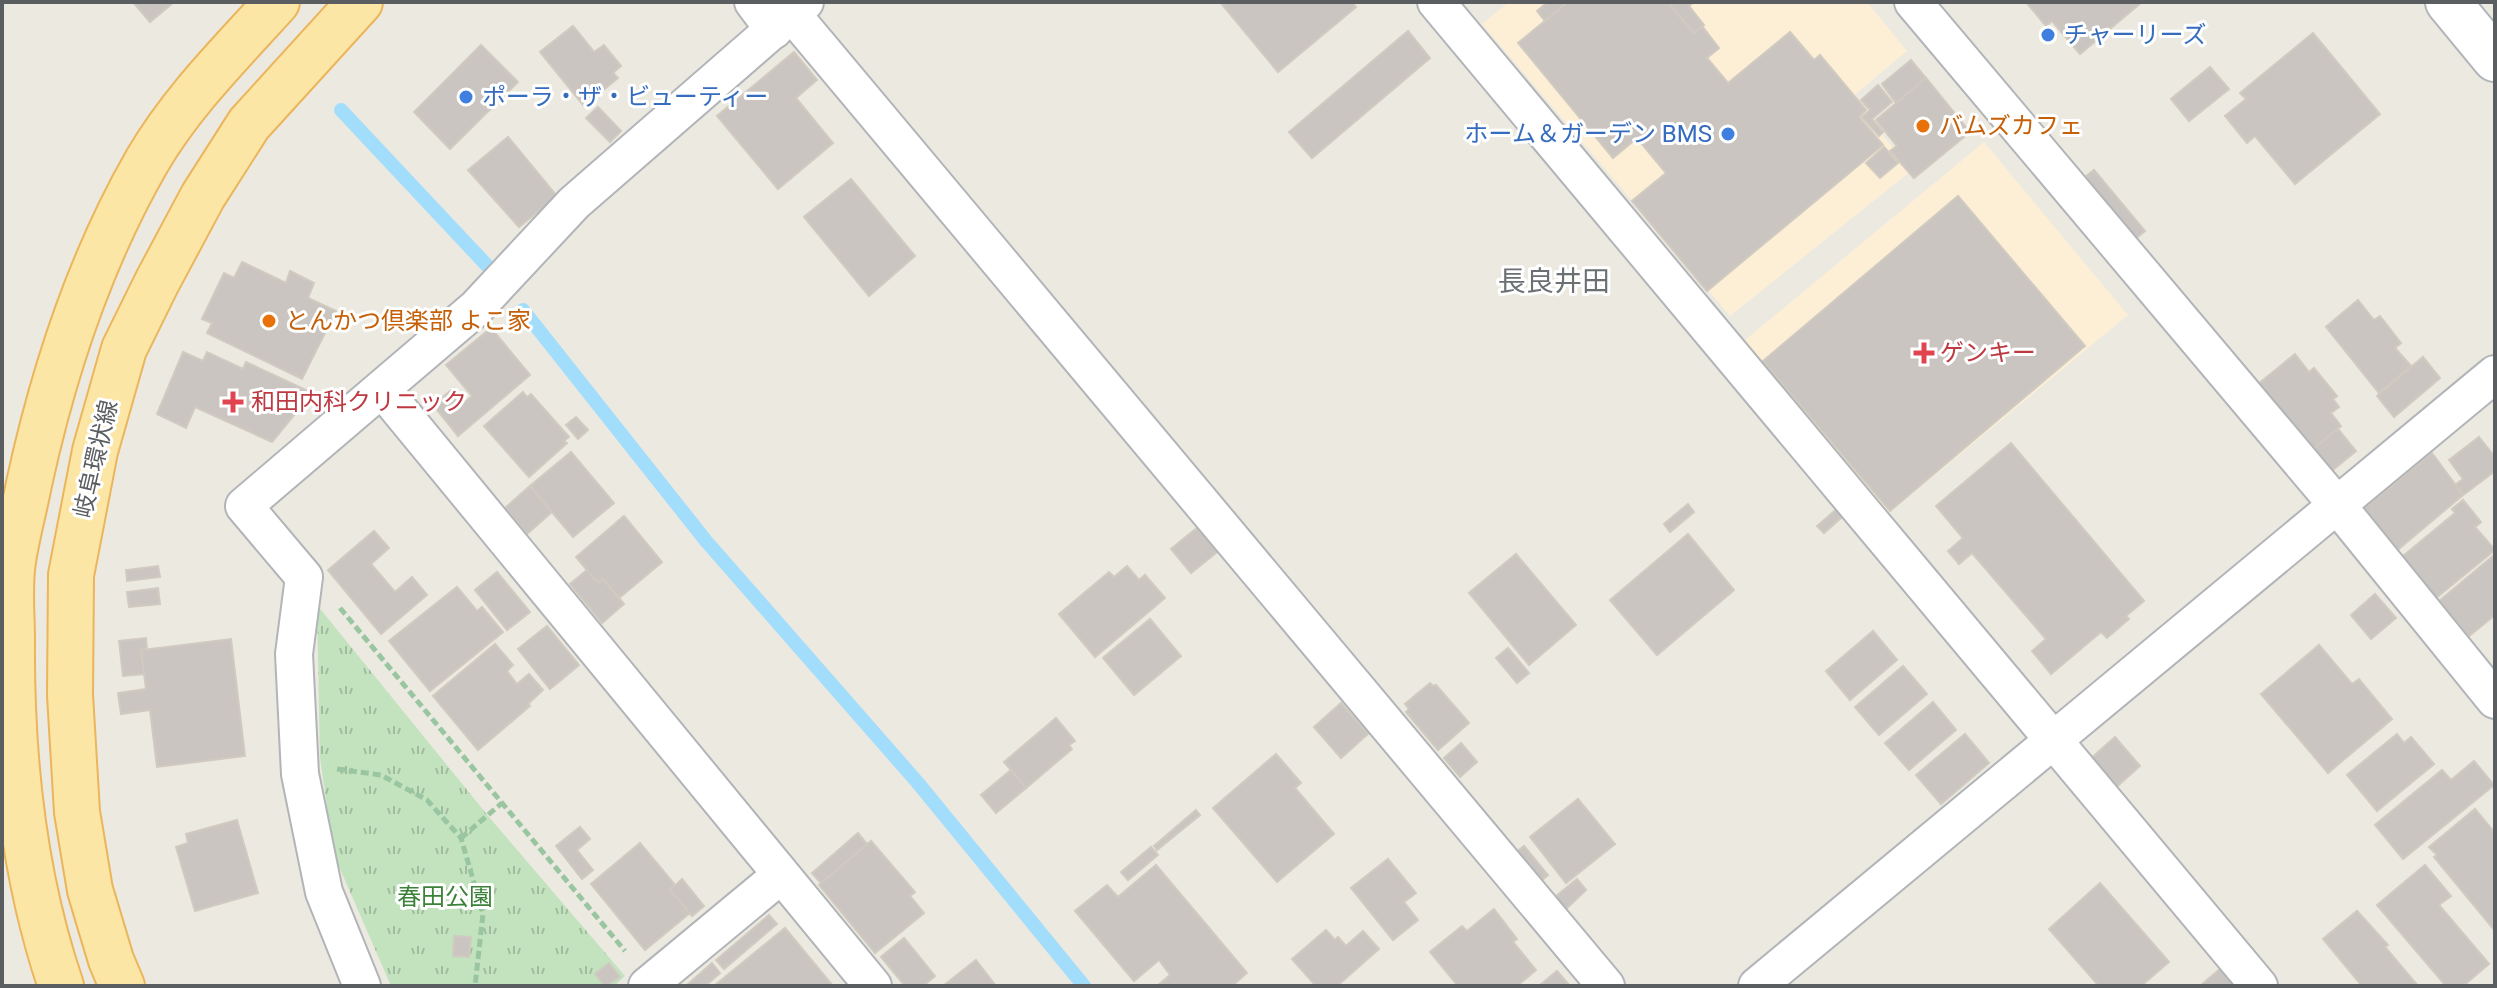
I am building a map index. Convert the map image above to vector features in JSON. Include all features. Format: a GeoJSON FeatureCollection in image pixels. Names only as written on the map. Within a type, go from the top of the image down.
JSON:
{"type":"FeatureCollection","features":[{"type":"Feature","properties":{"kind":"main road"},"geometry":{"type":"LineString","coordinates":[[61,986],[24,830],[14,764],[11,699],[12,564],[37,443],[69,339],[106,241],[148,159],[198,87],[277,2]]}},
{"type":"Feature","properties":{"kind":"main road","name":"岐阜環状線"},"geometry":{"type":"LineString","coordinates":[[122,986],[90,890],[77,812],[70,695],[71,575],[95,451],[124,349],[203,196],[249,124],[360,2]]}},
{"type":"Feature","properties":{"kind":"street"},"geometry":{"type":"LineString","coordinates":[[1436,2],[2259,986]]}},
{"type":"Feature","properties":{"kind":"street"},"geometry":{"type":"LineString","coordinates":[[1913,2],[2337,505],[2495,700]]}},
{"type":"Feature","properties":{"kind":"street"},"geometry":{"type":"LineString","coordinates":[[2448,2],[2495,59]]}},
{"type":"Feature","properties":{"kind":"street"},"geometry":{"type":"LineString","coordinates":[[362,986],[324,892],[300,774],[294,654],[304,577],[244,506],[476,308],[574,203],[781,12],[1606,986]]}},
{"type":"Feature","properties":{"kind":"street"},"geometry":{"type":"LineString","coordinates":[[1757,986],[2495,374]]}},
{"type":"Feature","properties":{"kind":"street"},"geometry":{"type":"LineString","coordinates":[[382,389],[873,986]]}},
{"type":"Feature","properties":{"kind":"street"},"geometry":{"type":"LineString","coordinates":[[649,984],[781,875]]}},
{"type":"Feature","properties":{"kind":"path"},"geometry":{"type":"LineString","coordinates":[[304,577],[325,590],[649,984]]}},
{"type":"Feature","properties":{"kind":"path"},"geometry":{"type":"LineString","coordinates":[[300,774],[327,768],[381,775],[427,800],[461,838],[483,914],[475,986]]}},
{"type":"Feature","properties":{"kind":"path"},"geometry":{"type":"LineString","coordinates":[[461,838],[502,803]]}},
{"type":"Feature","properties":{"kind":"shaded area","name":"ホーム＆ガーデン BMS"},"geometry":{"type":"Polygon","coordinates":[[[1509,2],[1867,2],[1907,51],[1851,98],[1912,170],[1730,316],[1482,24],[1509,2]]]}},
{"type":"Feature","properties":{"kind":"shaded area","name":"ゲンキー"},"geometry":{"type":"Polygon","coordinates":[[[1984,142],[2128,315],[1883,518],[1739,345],[1984,142]]]}},
{"type":"Feature","properties":{"kind":"green space","name":"春田公園"},"geometry":{"type":"Polygon","coordinates":[[[317,605],[489,817],[625,976],[614,986],[391,986],[334,855],[320,758],[317,605]]]}},
{"type":"Feature","properties":{"kind":"building"},"geometry":{"type":"Polygon","coordinates":[[[133,2],[174,2],[150,22],[133,2]]]}},
{"type":"Feature","properties":{"kind":"building"},"geometry":{"type":"Polygon","coordinates":[[[1220,2],[1352,2],[1356,7],[1278,72],[1220,2]]]}},
{"type":"Feature","properties":{"kind":"building"},"geometry":{"type":"Polygon","coordinates":[[[1548,2],[1568,2],[1545,21],[1537,11],[1548,2]]]}},
{"type":"Feature","properties":{"kind":"building","name":"ホーム＆ガーデン BMS"},"geometry":{"type":"Polygon","coordinates":[[[1568,2],[1673,2],[1670,5],[1694,33],[1702,26],[1719,48],[1707,58],[1728,83],[1790,32],[1814,60],[1820,55],[1866,110],[1859,117],[1883,145],[1707,291],[1632,201],[1666,173],[1637,138],[1613,158],[1518,43],[1568,2]]]}},
{"type":"Feature","properties":{"kind":"building"},"geometry":{"type":"Polygon","coordinates":[[[1673,2],[1694,2],[1689,6],[1704,25],[1694,33],[1670,5],[1673,2]]]}},
{"type":"Feature","properties":{"kind":"building"},"geometry":{"type":"Polygon","coordinates":[[[2026,2],[2142,2],[2080,54],[2052,21],[2046,26],[2026,2]]]}},
{"type":"Feature","properties":{"kind":"building"},"geometry":{"type":"Polygon","coordinates":[[[573,26],[594,52],[604,45],[621,66],[613,73],[618,78],[584,106],[540,52],[573,26]]]}},
{"type":"Feature","properties":{"kind":"building"},"geometry":{"type":"Polygon","coordinates":[[[1408,31],[1430,58],[1312,158],[1289,132],[1408,31]]]}},
{"type":"Feature","properties":{"kind":"building"},"geometry":{"type":"Polygon","coordinates":[[[2313,33],[2380,114],[2295,184],[2255,136],[2247,143],[2225,116],[2246,99],[2240,93],[2313,33]]]}},
{"type":"Feature","properties":{"kind":"building","name":"ポーラ・ザ・ビューティー"},"geometry":{"type":"Polygon","coordinates":[[[481,45],[518,82],[450,149],[414,112],[481,45]]]}},
{"type":"Feature","properties":{"kind":"building"},"geometry":{"type":"Polygon","coordinates":[[[794,52],[817,80],[796,98],[833,143],[778,189],[717,116],[794,52]]]}},
{"type":"Feature","properties":{"kind":"building"},"geometry":{"type":"Polygon","coordinates":[[[1911,60],[1926,78],[1896,103],[1882,84],[1911,60]]]}},
{"type":"Feature","properties":{"kind":"building"},"geometry":{"type":"Polygon","coordinates":[[[2210,67],[2229,89],[2189,121],[2171,99],[2210,67]]]}},
{"type":"Feature","properties":{"kind":"building","name":"バムズカフェ"},"geometry":{"type":"Polygon","coordinates":[[[1926,78],[1970,132],[1914,178],[1890,151],[1897,146],[1876,120],[1926,78]]]}},
{"type":"Feature","properties":{"kind":"building"},"geometry":{"type":"Polygon","coordinates":[[[1878,85],[1892,102],[1872,119],[1883,132],[1879,136],[1862,117],[1870,110],[1861,100],[1878,85]]]}},
{"type":"Feature","properties":{"kind":"building"},"geometry":{"type":"Polygon","coordinates":[[[598,107],[621,131],[610,142],[586,118],[598,107]]]}},
{"type":"Feature","properties":{"kind":"building"},"geometry":{"type":"Polygon","coordinates":[[[508,137],[557,196],[519,227],[468,170],[508,137]]]}},
{"type":"Feature","properties":{"kind":"building"},"geometry":{"type":"Polygon","coordinates":[[[1884,147],[1898,163],[1880,178],[1866,163],[1884,147]]]}},
{"type":"Feature","properties":{"kind":"building"},"geometry":{"type":"Polygon","coordinates":[[[2094,170],[2145,231],[2136,238],[2085,177],[2094,170]]]}},
{"type":"Feature","properties":{"kind":"building"},"geometry":{"type":"Polygon","coordinates":[[[851,179],[915,256],[869,296],[804,217],[851,179]]]}},
{"type":"Feature","properties":{"kind":"building","name":"ゲンキー"},"geometry":{"type":"Polygon","coordinates":[[[1958,196],[2085,346],[1890,511],[1763,361],[1958,196]]]}},
{"type":"Feature","properties":{"kind":"building","name":"とんかつ倶楽部 よこ家"},"geometry":{"type":"Polygon","coordinates":[[[242,262],[286,283],[290,271],[314,283],[308,298],[336,311],[302,379],[207,333],[212,323],[202,319],[224,273],[234,278],[242,262]]]}},
{"type":"Feature","properties":{"kind":"building"},"geometry":{"type":"Polygon","coordinates":[[[2358,300],[2374,320],[2380,316],[2401,343],[2395,348],[2411,366],[2379,393],[2326,327],[2358,300]]]}},
{"type":"Feature","properties":{"kind":"building"},"geometry":{"type":"Polygon","coordinates":[[[491,328],[530,375],[458,436],[433,405],[454,388],[465,402],[472,396],[446,365],[491,328]]]}},
{"type":"Feature","properties":{"kind":"building","name":"和田内科クリニック"},"geometry":{"type":"Polygon","coordinates":[[[183,352],[203,361],[207,352],[243,369],[246,362],[308,391],[299,409],[272,442],[195,407],[186,428],[157,414],[183,352]]]}},
{"type":"Feature","properties":{"kind":"building"},"geometry":{"type":"Polygon","coordinates":[[[2295,354],[2309,372],[2314,368],[2337,396],[2333,399],[2339,407],[2331,413],[2341,426],[2311,451],[2257,385],[2295,354]]]}},
{"type":"Feature","properties":{"kind":"building"},"geometry":{"type":"Polygon","coordinates":[[[2423,357],[2440,378],[2394,417],[2377,396],[2423,357]]]}},
{"type":"Feature","properties":{"kind":"building"},"geometry":{"type":"Polygon","coordinates":[[[523,392],[527,397],[531,394],[569,437],[564,441],[567,443],[529,477],[484,426],[523,392]]]}},
{"type":"Feature","properties":{"kind":"building"},"geometry":{"type":"Polygon","coordinates":[[[576,417],[588,430],[578,439],[566,425],[576,417]]]}},
{"type":"Feature","properties":{"kind":"building"},"geometry":{"type":"Polygon","coordinates":[[[2338,429],[2356,451],[2329,473],[2311,451],[2338,429]]]}},
{"type":"Feature","properties":{"kind":"building"},"geometry":{"type":"Polygon","coordinates":[[[2479,437],[2495,457],[2495,471],[2463,495],[2455,485],[2463,479],[2449,460],[2479,437]]]}},
{"type":"Feature","properties":{"kind":"building"},"geometry":{"type":"Polygon","coordinates":[[[2011,443],[2144,601],[2107,638],[2101,632],[2051,674],[2032,651],[2046,639],[1972,553],[1959,564],[1948,551],[1963,538],[1936,506],[2011,443]]]}},
{"type":"Feature","properties":{"kind":"building"},"geometry":{"type":"Polygon","coordinates":[[[571,452],[614,503],[573,537],[530,486],[571,452]]]}},
{"type":"Feature","properties":{"kind":"building"},"geometry":{"type":"Polygon","coordinates":[[[2432,453],[2463,495],[2395,552],[2361,511],[2432,453]]]}},
{"type":"Feature","properties":{"kind":"building"},"geometry":{"type":"Polygon","coordinates":[[[530,486],[552,512],[527,534],[505,508],[530,486]]]}},
{"type":"Feature","properties":{"kind":"building"},"geometry":{"type":"Polygon","coordinates":[[[2463,500],[2481,522],[2475,527],[2495,550],[2436,598],[2402,557],[2455,513],[2452,509],[2463,500]]]}},
{"type":"Feature","properties":{"kind":"building"},"geometry":{"type":"Polygon","coordinates":[[[1688,504],[1694,512],[1670,532],[1664,524],[1688,504]]]}},
{"type":"Feature","properties":{"kind":"building"},"geometry":{"type":"Polygon","coordinates":[[[1838,508],[1843,516],[1824,533],[1817,526],[1838,508]]]}},
{"type":"Feature","properties":{"kind":"building"},"geometry":{"type":"Polygon","coordinates":[[[624,516],[662,562],[619,598],[603,579],[598,583],[576,557],[624,516]]]}},
{"type":"Feature","properties":{"kind":"building"},"geometry":{"type":"Polygon","coordinates":[[[1202,524],[1222,548],[1191,573],[1171,549],[1202,524]]]}},
{"type":"Feature","properties":{"kind":"building"},"geometry":{"type":"Polygon","coordinates":[[[374,531],[389,548],[371,564],[395,592],[412,577],[427,595],[381,634],[328,570],[374,531]]]}},
{"type":"Feature","properties":{"kind":"building"},"geometry":{"type":"Polygon","coordinates":[[[1688,534],[1734,590],[1657,655],[1610,600],[1688,534]]]}},
{"type":"Feature","properties":{"kind":"building"},"geometry":{"type":"Polygon","coordinates":[[[1516,554],[1576,625],[1529,665],[1469,593],[1516,554]]]}},
{"type":"Feature","properties":{"kind":"building"},"geometry":{"type":"Polygon","coordinates":[[[2494,555],[2495,615],[2469,636],[2439,601],[2494,555]]]}},
{"type":"Feature","properties":{"kind":"building"},"geometry":{"type":"Polygon","coordinates":[[[158,566],[160,577],[127,581],[126,570],[158,566]]]}},
{"type":"Feature","properties":{"kind":"building"},"geometry":{"type":"Polygon","coordinates":[[[1127,566],[1139,580],[1145,575],[1165,598],[1095,657],[1059,614],[1109,572],[1114,577],[1127,566]]]}},
{"type":"Feature","properties":{"kind":"building"},"geometry":{"type":"Polygon","coordinates":[[[587,570],[598,583],[603,579],[624,604],[602,623],[570,584],[587,570]]]}},
{"type":"Feature","properties":{"kind":"building"},"geometry":{"type":"Polygon","coordinates":[[[497,572],[530,612],[507,630],[475,590],[497,572]]]}},
{"type":"Feature","properties":{"kind":"building"},"geometry":{"type":"Polygon","coordinates":[[[457,587],[477,611],[482,607],[503,632],[430,691],[389,641],[457,587]]]}},
{"type":"Feature","properties":{"kind":"building"},"geometry":{"type":"Polygon","coordinates":[[[158,588],[160,604],[129,607],[127,592],[158,588]]]}},
{"type":"Feature","properties":{"kind":"building"},"geometry":{"type":"Polygon","coordinates":[[[2375,594],[2396,618],[2371,639],[2351,615],[2375,594]]]}},
{"type":"Feature","properties":{"kind":"building"},"geometry":{"type":"Polygon","coordinates":[[[1150,619],[1181,656],[1134,695],[1103,658],[1150,619]]]}},
{"type":"Feature","properties":{"kind":"building"},"geometry":{"type":"Polygon","coordinates":[[[547,626],[579,665],[550,689],[518,649],[547,626]]]}},
{"type":"Feature","properties":{"kind":"building"},"geometry":{"type":"Polygon","coordinates":[[[1873,631],[1897,660],[1850,700],[1826,671],[1873,631]]]}},
{"type":"Feature","properties":{"kind":"building"},"geometry":{"type":"Polygon","coordinates":[[[146,638],[147,650],[141,650],[144,674],[123,676],[119,641],[146,638]]]}},
{"type":"Feature","properties":{"kind":"building"},"geometry":{"type":"Polygon","coordinates":[[[231,639],[245,756],[157,767],[150,710],[121,714],[118,693],[146,689],[141,650],[231,639]]]}},
{"type":"Feature","properties":{"kind":"building"},"geometry":{"type":"Polygon","coordinates":[[[495,644],[513,665],[507,671],[517,684],[529,674],[543,690],[528,704],[530,706],[478,750],[433,696],[495,644]]]}},
{"type":"Feature","properties":{"kind":"building"},"geometry":{"type":"Polygon","coordinates":[[[2319,645],[2352,684],[2359,679],[2392,719],[2328,773],[2261,694],[2319,645]]]}},
{"type":"Feature","properties":{"kind":"building"},"geometry":{"type":"Polygon","coordinates":[[[1508,648],[1529,673],[1517,683],[1496,658],[1508,648]]]}},
{"type":"Feature","properties":{"kind":"building"},"geometry":{"type":"Polygon","coordinates":[[[1903,666],[1927,694],[1879,735],[1855,707],[1903,666]]]}},
{"type":"Feature","properties":{"kind":"building"},"geometry":{"type":"Polygon","coordinates":[[[1430,683],[1436,685],[1469,723],[1438,750],[1406,712],[1409,709],[1405,704],[1430,683]]]}},
{"type":"Feature","properties":{"kind":"building"},"geometry":{"type":"Polygon","coordinates":[[[1933,702],[1956,730],[1909,770],[1885,743],[1933,702]]]}},
{"type":"Feature","properties":{"kind":"building"},"geometry":{"type":"Polygon","coordinates":[[[1341,703],[1368,734],[1341,758],[1314,727],[1341,703]]]}},
{"type":"Feature","properties":{"kind":"building"},"geometry":{"type":"Polygon","coordinates":[[[1056,718],[1075,741],[1069,745],[1072,749],[1026,788],[1004,762],[1056,718]]]}},
{"type":"Feature","properties":{"kind":"building"},"geometry":{"type":"Polygon","coordinates":[[[1965,734],[1989,763],[1941,804],[1916,775],[1965,734]]]}},
{"type":"Feature","properties":{"kind":"building"},"geometry":{"type":"Polygon","coordinates":[[[2397,734],[2404,743],[2411,737],[2434,764],[2377,811],[2347,775],[2397,734]]]}},
{"type":"Feature","properties":{"kind":"building"},"geometry":{"type":"Polygon","coordinates":[[[2115,737],[2140,766],[2113,790],[2088,761],[2115,737]]]}},
{"type":"Feature","properties":{"kind":"building"},"geometry":{"type":"Polygon","coordinates":[[[1461,743],[1477,762],[1460,777],[1444,758],[1461,743]]]}},
{"type":"Feature","properties":{"kind":"building"},"geometry":{"type":"Polygon","coordinates":[[[1276,754],[1301,783],[1295,788],[1334,834],[1277,882],[1213,808],[1276,754]]]}},
{"type":"Feature","properties":{"kind":"building"},"geometry":{"type":"Polygon","coordinates":[[[2474,761],[2494,785],[2403,859],[2375,825],[2442,770],[2451,780],[2474,761]]]}},
{"type":"Feature","properties":{"kind":"building"},"geometry":{"type":"Polygon","coordinates":[[[1011,770],[1026,788],[996,813],[981,795],[1011,770]]]}},
{"type":"Feature","properties":{"kind":"building"},"geometry":{"type":"Polygon","coordinates":[[[1578,799],[1615,844],[1566,883],[1530,837],[1578,799]]]}},
{"type":"Feature","properties":{"kind":"building"},"geometry":{"type":"Polygon","coordinates":[[[2475,809],[2495,833],[2495,931],[2429,847],[2475,809]]]}},
{"type":"Feature","properties":{"kind":"building"},"geometry":{"type":"Polygon","coordinates":[[[1196,810],[1200,815],[1157,850],[1154,846],[1196,810]]]}},
{"type":"Feature","properties":{"kind":"building"},"geometry":{"type":"Polygon","coordinates":[[[237,820],[258,893],[195,911],[176,847],[188,843],[186,834],[237,820]]]}},
{"type":"Feature","properties":{"kind":"building"},"geometry":{"type":"Polygon","coordinates":[[[580,827],[590,839],[577,850],[593,870],[582,879],[556,846],[580,827]]]}},
{"type":"Feature","properties":{"kind":"building"},"geometry":{"type":"Polygon","coordinates":[[[858,833],[867,844],[821,883],[812,873],[858,833]]]}},
{"type":"Feature","properties":{"kind":"building"},"geometry":{"type":"Polygon","coordinates":[[[871,841],[915,892],[910,896],[924,913],[875,953],[819,885],[871,841]]]}},
{"type":"Feature","properties":{"kind":"building"},"geometry":{"type":"Polygon","coordinates":[[[640,843],[675,885],[670,890],[690,913],[645,950],[591,884],[640,843]]]}},
{"type":"Feature","properties":{"kind":"building"},"geometry":{"type":"Polygon","coordinates":[[[1524,846],[1548,875],[1537,884],[1513,855],[1524,846]]]}},
{"type":"Feature","properties":{"kind":"building"},"geometry":{"type":"Polygon","coordinates":[[[1151,847],[1158,855],[1128,880],[1121,872],[1151,847]]]}},
{"type":"Feature","properties":{"kind":"building"},"geometry":{"type":"Polygon","coordinates":[[[1388,859],[1416,893],[1404,902],[1418,920],[1393,940],[1351,888],[1388,859]]]}},
{"type":"Feature","properties":{"kind":"building"},"geometry":{"type":"Polygon","coordinates":[[[1156,865],[1247,973],[1232,986],[1157,986],[1170,975],[1159,960],[1134,981],[1075,911],[1107,885],[1118,897],[1156,865]]]}},
{"type":"Feature","properties":{"kind":"building"},"geometry":{"type":"Polygon","coordinates":[[[2425,865],[2451,896],[2439,905],[2489,964],[2463,986],[2446,986],[2377,905],[2425,865]]]}},
{"type":"Feature","properties":{"kind":"building"},"geometry":{"type":"Polygon","coordinates":[[[682,879],[704,906],[692,916],[670,890],[682,879]]]}},
{"type":"Feature","properties":{"kind":"building"},"geometry":{"type":"Polygon","coordinates":[[[1577,879],[1586,890],[1564,911],[1554,898],[1577,879]]]}},
{"type":"Feature","properties":{"kind":"building"},"geometry":{"type":"Polygon","coordinates":[[[2100,883],[2169,962],[2141,986],[2099,986],[2049,929],[2100,883]]]}},
{"type":"Feature","properties":{"kind":"building"},"geometry":{"type":"Polygon","coordinates":[[[1494,909],[1517,939],[1513,942],[1536,970],[1517,986],[1458,986],[1430,952],[1462,926],[1467,931],[1494,909]]]}},
{"type":"Feature","properties":{"kind":"building"},"geometry":{"type":"Polygon","coordinates":[[[2357,911],[2388,945],[2385,947],[2418,986],[2362,986],[2323,939],[2357,911]]]}},
{"type":"Feature","properties":{"kind":"building"},"geometry":{"type":"Polygon","coordinates":[[[769,915],[777,924],[724,969],[716,960],[769,915]]]}},
{"type":"Feature","properties":{"kind":"building"},"geometry":{"type":"Polygon","coordinates":[[[785,928],[833,986],[714,986],[785,928]]]}},
{"type":"Feature","properties":{"kind":"building"},"geometry":{"type":"Polygon","coordinates":[[[1326,930],[1346,946],[1363,931],[1379,949],[1337,986],[1316,986],[1292,959],[1326,930]]]}},
{"type":"Feature","properties":{"kind":"building"},"geometry":{"type":"Polygon","coordinates":[[[454,936],[471,937],[469,957],[453,956],[454,936]]]}},
{"type":"Feature","properties":{"kind":"building"},"geometry":{"type":"Polygon","coordinates":[[[904,938],[935,976],[923,986],[905,986],[881,957],[904,938]]]}},
{"type":"Feature","properties":{"kind":"building"},"geometry":{"type":"Polygon","coordinates":[[[976,960],[996,986],[943,986],[976,960]]]}},
{"type":"Feature","properties":{"kind":"building"},"geometry":{"type":"Polygon","coordinates":[[[609,963],[620,977],[605,986],[595,974],[609,963]]]}},
{"type":"Feature","properties":{"kind":"building"},"geometry":{"type":"Polygon","coordinates":[[[712,963],[720,973],[705,986],[686,986],[712,963]]]}},
{"type":"Feature","properties":{"kind":"building"},"geometry":{"type":"Polygon","coordinates":[[[2220,969],[2235,986],[2200,986],[2220,969]]]}},
{"type":"Feature","properties":{"kind":"building"},"geometry":{"type":"Polygon","coordinates":[[[1557,971],[1570,986],[1539,986],[1557,971]]]}},
{"type":"Feature","properties":{"kind":"waterway"},"geometry":{"type":"LineString","coordinates":[[341,110],[494,273]]}},
{"type":"Feature","properties":{"kind":"waterway"},"geometry":{"type":"LineString","coordinates":[[523,310],[706,541],[918,783],[1084,986]]}},
{"type":"Feature","properties":{"kind":"place","name":"チャーリーズ"},"geometry":{"type":"Point","coordinates":[2048,35]}},
{"type":"Feature","properties":{"kind":"place","name":"ポーラ・ザ・ビューティー"},"geometry":{"type":"Point","coordinates":[466,97]}},
{"type":"Feature","properties":{"kind":"place","name":"バムズカフェ"},"geometry":{"type":"Point","coordinates":[1923,126]}},
{"type":"Feature","properties":{"kind":"place","name":"ホーム＆ガーデン BMS"},"geometry":{"type":"Point","coordinates":[1728,134]}},
{"type":"Feature","properties":{"kind":"place","name":"とんかつ倶楽部 よこ家"},"geometry":{"type":"Point","coordinates":[269,321]}},
{"type":"Feature","properties":{"kind":"place","name":"ゲンキー"},"geometry":{"type":"Point","coordinates":[1924,353]}},
{"type":"Feature","properties":{"kind":"place","name":"和田内科クリニック"},"geometry":{"type":"Point","coordinates":[233,402]}},
{"type":"Feature","properties":{"kind":"district","name":"長良井田"},"geometry":{"type":"Point","coordinates":[1554,281]}}]}
